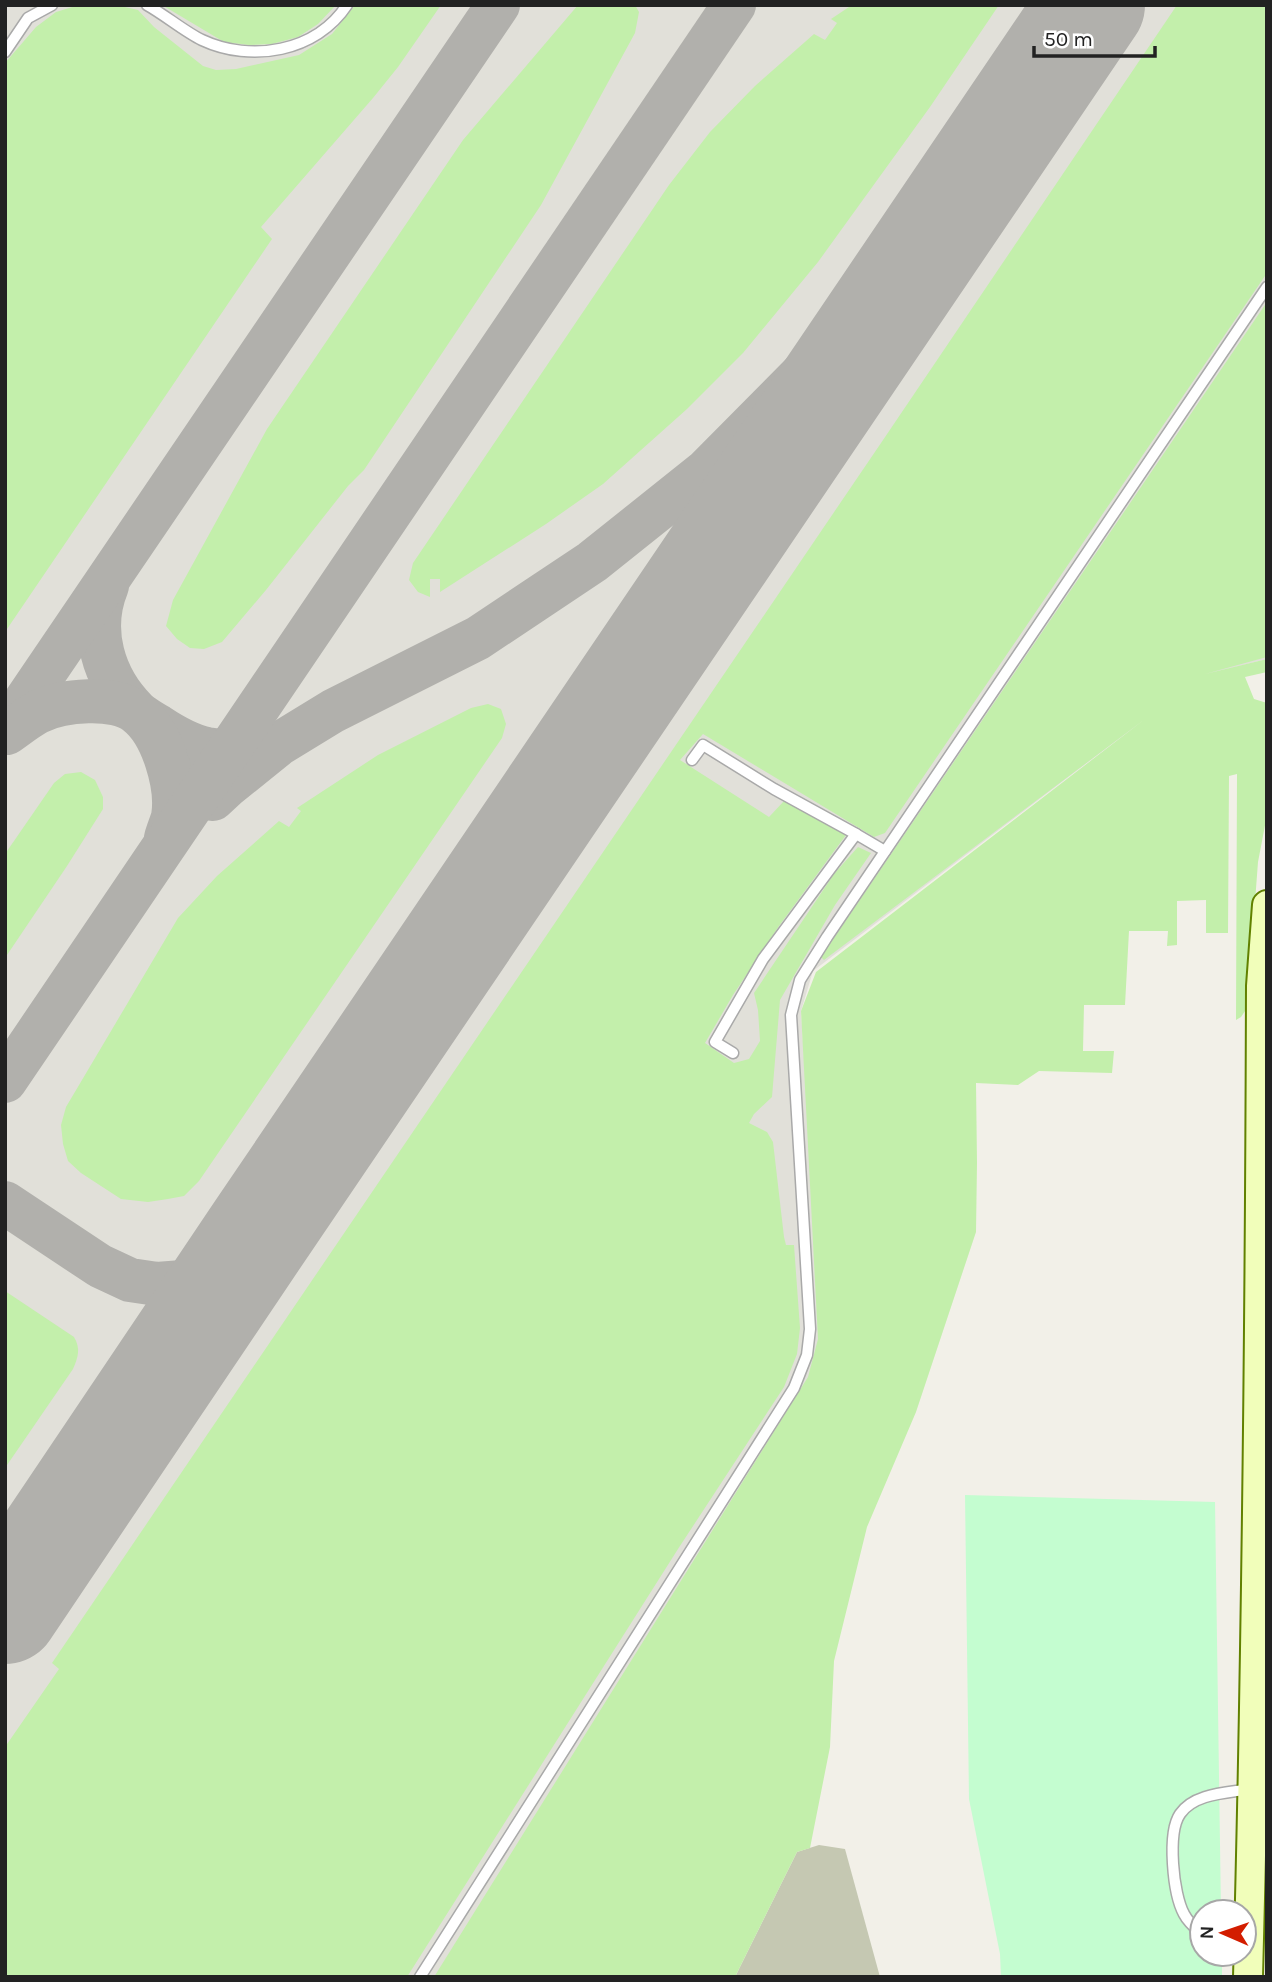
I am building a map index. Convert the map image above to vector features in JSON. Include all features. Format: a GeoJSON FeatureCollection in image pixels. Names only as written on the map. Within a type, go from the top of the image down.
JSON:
{"type":"FeatureCollection","features":[{"type":"Feature","properties":{"kind":"main road"},"geometry":{"type":"LineString","coordinates":[[1250,1898],[1263,1330],[1267,905]]}},
{"type":"Feature","properties":{"kind":"lane"},"geometry":{"type":"LineString","coordinates":[[5,52],[28,18],[52,5]]}},
{"type":"Feature","properties":{"kind":"lane"},"geometry":{"type":"LineString","coordinates":[[147,5],[202,40],[242,52],[273,51],[310,40],[341,15],[347,5]]}},
{"type":"Feature","properties":{"kind":"lane"},"geometry":{"type":"LineString","coordinates":[[420,1977],[794,1388],[807,1355],[810,1329],[791,1015],[800,980],[1267,287]]}},
{"type":"Feature","properties":{"kind":"lane"},"geometry":{"type":"LineString","coordinates":[[692,760],[703,744],[774,789],[885,851]]}},
{"type":"Feature","properties":{"kind":"lane"},"geometry":{"type":"LineString","coordinates":[[733,1053],[715,1042],[763,959],[856,834]]}},
{"type":"Feature","properties":{"kind":"lane"},"geometry":{"type":"LineString","coordinates":[[1188,1920],[1178,1900],[1173,1873],[1175,1830],[1180,1814],[1190,1805],[1208,1796],[1254,1789]]}},
{"type":"Feature","properties":{"kind":"shaded area"},"geometry":{"type":"Polygon","coordinates":[[[5,5],[1267,5],[1267,659],[1203,675],[813,971],[801,1011],[823,1351],[809,1390],[435,1977],[5,1977],[5,5]]]}},
{"type":"Feature","properties":{"kind":"shaded area"},"geometry":{"type":"Polygon","coordinates":[[[819,1845],[845,1849],[880,1977],[735,1977],[797,1852],[819,1845]]]}},
{"type":"Feature","properties":{"kind":"green space"},"geometry":{"type":"Polygon","coordinates":[[[79,5],[116,5],[138,10],[154,27],[203,66],[216,70],[236,69],[299,55],[332,34],[355,5],[441,5],[373,98],[261,227],[272,239],[5,632],[5,63],[36,27],[56,12],[79,5]]]}},
{"type":"Feature","properties":{"kind":"green space"},"geometry":{"type":"Polygon","coordinates":[[[162,5],[336,5],[318,24],[298,37],[272,44],[249,45],[224,42],[162,5]]]}},
{"type":"Feature","properties":{"kind":"green space"},"geometry":{"type":"Polygon","coordinates":[[[578,5],[635,5],[639,12],[635,33],[541,205],[364,470],[348,486],[222,642],[204,649],[190,648],[177,639],[166,626],[173,600],[267,429],[463,140],[578,5]]]}},
{"type":"Feature","properties":{"kind":"green space"},"geometry":{"type":"Polygon","coordinates":[[[852,5],[999,5],[930,107],[818,262],[743,353],[687,409],[603,484],[440,592],[440,579],[430,579],[430,597],[418,592],[409,580],[413,563],[669,185],[710,132],[755,86],[814,34],[825,40],[837,23],[831,19],[852,5]]]}},
{"type":"Feature","properties":{"kind":"green space"},"geometry":{"type":"Polygon","coordinates":[[[1177,5],[1267,5],[1267,273],[885,833],[874,837],[703,734],[680,760],[769,817],[784,801],[846,835],[779,926],[705,1043],[734,1063],[749,1059],[760,1041],[754,993],[834,874],[858,847],[871,853],[835,905],[780,1000],[772,1097],[754,1114],[749,1123],[767,1132],[773,1142],[784,1237],[786,1245],[794,1245],[800,1328],[797,1354],[784,1387],[407,1977],[5,1977],[5,1747],[59,1669],[52,1663],[1177,5]]]}},
{"type":"Feature","properties":{"kind":"green space"},"geometry":{"type":"Polygon","coordinates":[[[1267,302],[1267,657],[1205,674],[1267,659],[1267,672],[1245,677],[1254,699],[1267,703],[1267,815],[1258,862],[1247,1008],[1236,1020],[1237,774],[1229,776],[1228,933],[1206,933],[1206,900],[1177,901],[1177,945],[1167,946],[1168,931],[1129,931],[1125,1005],[1084,1005],[1083,1051],[1114,1051],[1112,1073],[1039,1071],[1018,1085],[976,1083],[976,1232],[916,1412],[867,1527],[834,1661],[830,1747],[810,1848],[797,1852],[735,1977],[434,1977],[808,1377],[818,1339],[801,1011],[816,972],[1145,719],[824,960],[821,957],[1267,302]]]}},
{"type":"Feature","properties":{"kind":"green space"},"geometry":{"type":"Polygon","coordinates":[[[488,704],[501,709],[506,724],[502,738],[199,1181],[184,1196],[148,1202],[121,1199],[81,1173],[68,1161],[63,1144],[61,1125],[66,1107],[178,918],[217,876],[279,821],[289,827],[301,811],[297,808],[378,755],[471,708],[488,704]]]}},
{"type":"Feature","properties":{"kind":"green space"},"geometry":{"type":"Polygon","coordinates":[[[81,772],[95,780],[103,797],[103,809],[5,958],[5,854],[54,783],[65,774],[81,772]]]}},
{"type":"Feature","properties":{"kind":"green space"},"geometry":{"type":"Polygon","coordinates":[[[5,1291],[74,1337],[78,1349],[73,1369],[5,1468],[5,1291]]]}},
{"type":"Feature","properties":{"kind":"green space"},"geometry":{"type":"Polygon","coordinates":[[[965,1495],[1215,1502],[1221,1898],[1188,1898],[1188,1968],[1222,1968],[1222,1977],[1001,1977],[1000,1954],[969,1799],[965,1495]]]}},
{"type":"Feature","properties":{"kind":"taxiway"},"geometry":{"type":"LineString","coordinates":[[5,731],[498,5]]}},
{"type":"Feature","properties":{"kind":"taxiway"},"geometry":{"type":"LineString","coordinates":[[5,1081],[734,5]]}},
{"type":"Feature","properties":{"kind":"taxiway"},"geometry":{"type":"LineString","coordinates":[[213,799],[279,744],[333,711],[478,638],[592,562],[706,471],[811,365],[941,226]]}},
{"type":"Feature","properties":{"kind":"taxiway"},"geometry":{"type":"LineString","coordinates":[[107,586],[99,619],[102,653],[115,684],[136,711],[175,737],[200,747],[225,750],[255,746]]}},
{"type":"Feature","properties":{"kind":"taxiway"},"geometry":{"type":"LineString","coordinates":[[7,733],[38,712],[74,702],[116,704],[137,713],[154,733],[171,776],[173,817],[166,838]]}},
{"type":"Feature","properties":{"kind":"taxiway"},"geometry":{"type":"LineString","coordinates":[[5,1203],[100,1266],[130,1280],[157,1284],[183,1282],[209,1272],[233,1256],[260,1231]]}},
{"type":"Feature","properties":{"kind":"taxiway"},"geometry":{"type":"LineString","coordinates":[[5,1550],[22,1546],[68,1515]]}},
{"type":"Feature","properties":{"kind":"runway"},"geometry":{"type":"LineString","coordinates":[[5,1610],[1091,5]]}}]}
